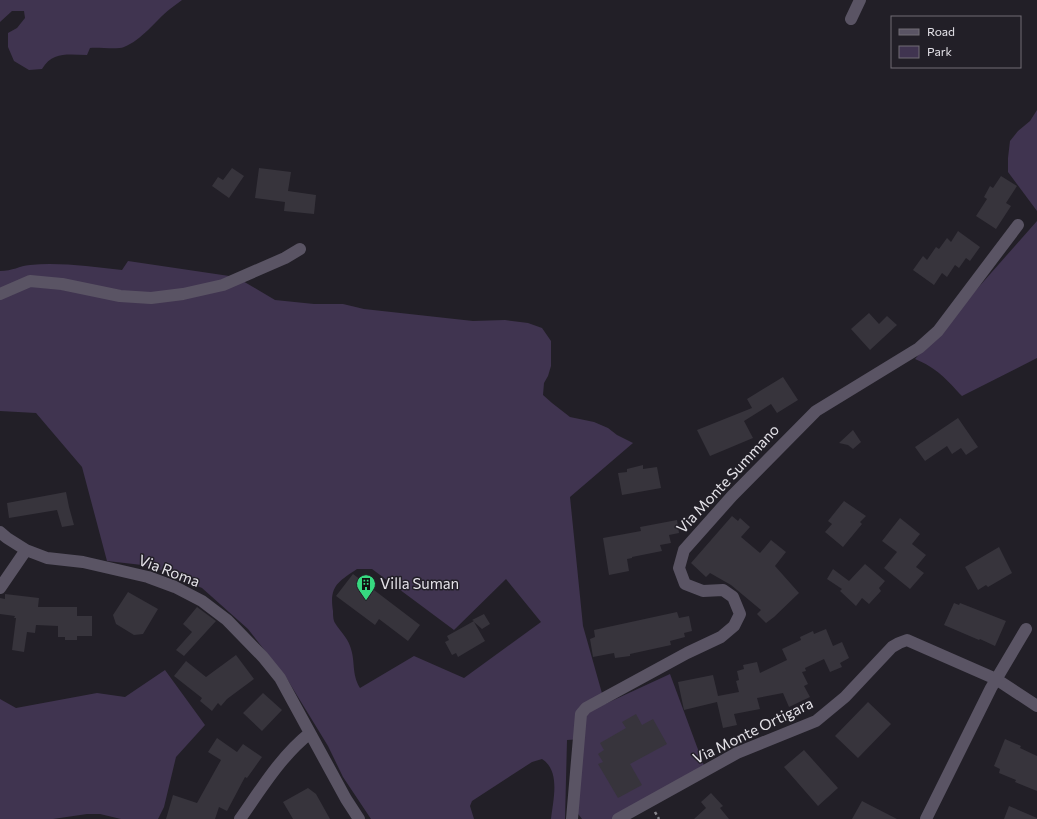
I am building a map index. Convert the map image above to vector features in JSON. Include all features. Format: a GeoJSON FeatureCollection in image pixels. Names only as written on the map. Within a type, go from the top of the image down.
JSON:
{"type":"FeatureCollection","features":[{"type":"Feature","properties":{"kind":"street"},"geometry":{"type":"LineString","coordinates":[[851,19],[860,0]]}},
{"type":"Feature","properties":{"kind":"street","name":"Via Monte Summano"},"geometry":{"type":"LineString","coordinates":[[572,819],[580,714],[586,708],[721,636],[734,626],[740,614],[733,597],[723,590],[702,591],[685,584],[679,568],[684,550],[732,496],[816,411],[919,348],[938,331],[1018,225]]}},
{"type":"Feature","properties":{"kind":"street"},"geometry":{"type":"LineString","coordinates":[[0,294],[30,281],[62,284],[120,296],[151,298],[183,294],[223,285],[285,258],[300,249]]}},
{"type":"Feature","properties":{"kind":"street","name":"Via Roma"},"geometry":{"type":"LineString","coordinates":[[0,532],[6,538],[26,550],[47,558],[83,562],[148,577],[202,601],[226,620],[263,657],[280,678],[359,819]]}},
{"type":"Feature","properties":{"kind":"street"},"geometry":{"type":"LineString","coordinates":[[0,588],[26,550]]}},
{"type":"Feature","properties":{"kind":"street"},"geometry":{"type":"LineString","coordinates":[[926,819],[996,679],[1026,629]]}},
{"type":"Feature","properties":{"kind":"street","name":"Via Monte Ortigara"},"geometry":{"type":"LineString","coordinates":[[618,819],[737,753],[816,722],[845,697],[892,647],[907,640],[996,679],[1037,706]]}},
{"type":"Feature","properties":{"kind":"street"},"geometry":{"type":"LineString","coordinates":[[240,819],[282,759],[310,732]]}},
{"type":"Feature","properties":{"kind":"green space"},"geometry":{"type":"Polygon","coordinates":[[[0,0],[182,0],[131,44],[117,48],[90,48],[87,55],[62,55],[51,59],[42,69],[29,70],[14,61],[8,47],[8,33],[17,28],[25,18],[24,11],[12,11],[0,22],[0,0]]]}},
{"type":"Feature","properties":{"kind":"green space"},"geometry":{"type":"Polygon","coordinates":[[[1037,110],[1037,211],[1008,172],[1008,158],[1010,141],[1018,131],[1030,121],[1037,110]]]}},
{"type":"Feature","properties":{"kind":"green space"},"geometry":{"type":"Polygon","coordinates":[[[1037,221],[1037,358],[962,396],[935,370],[923,362],[915,359],[1037,221]]]}},
{"type":"Feature","properties":{"kind":"green space"},"geometry":{"type":"Polygon","coordinates":[[[128,261],[236,277],[275,300],[314,304],[343,304],[364,309],[473,321],[505,320],[528,323],[542,328],[551,341],[551,366],[544,383],[543,395],[570,417],[594,422],[608,428],[617,435],[633,443],[570,497],[583,626],[605,704],[670,674],[706,771],[617,819],[582,819],[575,810],[582,739],[567,740],[565,819],[551,819],[554,795],[554,778],[548,764],[542,759],[532,762],[472,801],[470,806],[474,819],[371,819],[343,777],[328,746],[287,679],[248,629],[202,588],[151,566],[107,561],[82,467],[36,413],[0,411],[0,271],[22,266],[41,264],[76,265],[122,270],[128,261]],[[357,569],[340,581],[332,596],[334,620],[350,646],[353,657],[355,677],[360,688],[414,656],[464,678],[541,622],[506,579],[454,630],[372,569],[357,569]]]}},
{"type":"Feature","properties":{"kind":"green space"},"geometry":{"type":"Polygon","coordinates":[[[165,670],[205,725],[176,757],[164,807],[158,819],[121,819],[100,814],[87,814],[53,819],[0,819],[0,699],[16,708],[97,693],[125,697],[165,670]]]}},
{"type":"Feature","properties":{"kind":"building"},"geometry":{"type":"Polygon","coordinates":[[[232,168],[244,176],[229,198],[212,186],[218,177],[223,180],[232,168]]]}},
{"type":"Feature","properties":{"kind":"building"},"geometry":{"type":"Polygon","coordinates":[[[259,168],[291,172],[288,191],[316,195],[314,214],[284,211],[285,202],[255,198],[259,168]]]}},
{"type":"Feature","properties":{"kind":"building"},"geometry":{"type":"Polygon","coordinates":[[[1001,176],[1017,186],[1006,203],[1011,206],[996,229],[976,216],[987,199],[984,197],[990,186],[993,188],[1001,176]]]}},
{"type":"Feature","properties":{"kind":"building"},"geometry":{"type":"Polygon","coordinates":[[[958,231],[980,247],[970,261],[966,258],[959,268],[955,265],[947,277],[942,273],[934,285],[913,270],[923,256],[927,260],[936,247],[939,249],[947,238],[951,242],[958,231]]]}},
{"type":"Feature","properties":{"kind":"building"},"geometry":{"type":"Polygon","coordinates":[[[869,313],[879,324],[887,316],[897,325],[870,350],[851,329],[869,313]]]}},
{"type":"Feature","properties":{"kind":"building"},"geometry":{"type":"Polygon","coordinates":[[[783,377],[798,400],[777,413],[771,404],[744,421],[753,438],[710,456],[697,430],[752,408],[747,399],[783,377]]]}},
{"type":"Feature","properties":{"kind":"building"},"geometry":{"type":"Polygon","coordinates":[[[958,418],[978,447],[966,455],[961,448],[952,454],[947,446],[925,461],[915,447],[958,418]]]}},
{"type":"Feature","properties":{"kind":"building"},"geometry":{"type":"Polygon","coordinates":[[[853,430],[861,442],[853,449],[848,445],[839,443],[853,430]]]}},
{"type":"Feature","properties":{"kind":"building"},"geometry":{"type":"Polygon","coordinates":[[[643,465],[643,469],[657,467],[661,488],[622,495],[618,473],[627,472],[627,469],[643,465]]]}},
{"type":"Feature","properties":{"kind":"building"},"geometry":{"type":"Polygon","coordinates":[[[66,492],[74,525],[62,527],[57,510],[9,518],[7,503],[66,492]]]}},
{"type":"Feature","properties":{"kind":"building"},"geometry":{"type":"Polygon","coordinates":[[[844,501],[866,516],[860,522],[862,524],[843,547],[825,532],[832,524],[828,521],[844,501]]]}},
{"type":"Feature","properties":{"kind":"building"},"geometry":{"type":"Polygon","coordinates":[[[732,516],[738,521],[740,518],[750,527],[741,537],[760,553],[771,540],[786,552],[775,566],[799,593],[766,623],[757,614],[761,610],[731,585],[710,573],[706,577],[691,563],[732,516]]]}},
{"type":"Feature","properties":{"kind":"building"},"geometry":{"type":"Polygon","coordinates":[[[900,518],[920,534],[912,544],[926,555],[916,567],[924,573],[910,589],[884,568],[897,552],[882,541],[900,518]]]}},
{"type":"Feature","properties":{"kind":"building"},"geometry":{"type":"Polygon","coordinates":[[[677,520],[679,533],[669,535],[671,543],[660,545],[662,551],[627,559],[629,571],[609,575],[603,538],[641,531],[640,527],[677,520]]]}},
{"type":"Feature","properties":{"kind":"building"},"geometry":{"type":"Polygon","coordinates":[[[999,547],[1012,573],[988,587],[986,585],[978,590],[965,567],[999,547]]]}},
{"type":"Feature","properties":{"kind":"building"},"geometry":{"type":"Polygon","coordinates":[[[865,564],[885,581],[879,588],[881,591],[869,604],[862,598],[856,606],[840,591],[842,589],[827,579],[833,569],[849,581],[865,564]]]}},
{"type":"Feature","properties":{"kind":"building","name":"Villa Suman"},"geometry":{"type":"Polygon","coordinates":[[[353,574],[420,625],[408,641],[379,619],[375,625],[336,596],[353,574]]]}},
{"type":"Feature","properties":{"kind":"building"},"geometry":{"type":"Polygon","coordinates":[[[128,592],[158,609],[143,634],[134,635],[116,624],[113,615],[128,592]]]}},
{"type":"Feature","properties":{"kind":"building"},"geometry":{"type":"Polygon","coordinates":[[[5,594],[39,598],[38,607],[77,607],[77,616],[92,616],[92,636],[77,636],[77,640],[65,640],[65,637],[58,637],[58,626],[36,625],[35,633],[27,632],[24,652],[12,650],[16,618],[14,618],[15,616],[0,614],[0,598],[5,599],[5,594]]]}},
{"type":"Feature","properties":{"kind":"building"},"geometry":{"type":"Polygon","coordinates":[[[954,603],[959,605],[960,603],[1006,621],[995,646],[944,625],[954,603]]]}},
{"type":"Feature","properties":{"kind":"building"},"geometry":{"type":"Polygon","coordinates":[[[197,607],[216,621],[184,656],[176,650],[192,632],[183,624],[197,607]]]}},
{"type":"Feature","properties":{"kind":"building"},"geometry":{"type":"Polygon","coordinates":[[[677,612],[679,618],[689,616],[692,631],[684,633],[685,637],[670,641],[671,645],[630,654],[630,656],[615,658],[614,653],[593,657],[590,639],[595,637],[594,630],[677,612]]]}},
{"type":"Feature","properties":{"kind":"building"},"geometry":{"type":"Polygon","coordinates":[[[484,614],[490,624],[482,629],[474,622],[485,641],[458,657],[456,653],[452,655],[445,642],[449,640],[447,636],[484,614]]]}},
{"type":"Feature","properties":{"kind":"building"},"geometry":{"type":"Polygon","coordinates":[[[826,629],[833,646],[842,642],[849,658],[840,663],[842,667],[830,672],[824,659],[805,668],[806,671],[802,672],[808,684],[804,686],[810,697],[789,707],[783,693],[757,698],[760,709],[734,714],[737,725],[723,728],[717,702],[684,710],[678,682],[713,675],[718,696],[739,692],[736,681],[739,680],[737,671],[744,669],[743,665],[757,662],[760,673],[787,660],[782,649],[801,640],[800,637],[813,631],[814,634],[826,629]]]}},
{"type":"Feature","properties":{"kind":"building"},"geometry":{"type":"Polygon","coordinates":[[[236,655],[254,679],[227,699],[221,706],[218,703],[212,711],[200,701],[202,698],[174,676],[186,661],[206,677],[236,655]]]}},
{"type":"Feature","properties":{"kind":"building"},"geometry":{"type":"Polygon","coordinates":[[[263,693],[282,710],[262,731],[243,713],[263,693]]]}},
{"type":"Feature","properties":{"kind":"building"},"geometry":{"type":"Polygon","coordinates":[[[868,702],[891,724],[858,758],[835,736],[868,702]]]}},
{"type":"Feature","properties":{"kind":"building"},"geometry":{"type":"Polygon","coordinates":[[[636,714],[642,725],[653,719],[667,744],[630,764],[642,785],[618,798],[598,764],[603,762],[598,754],[604,750],[600,743],[626,728],[622,722],[636,714]]]}},
{"type":"Feature","properties":{"kind":"building"},"geometry":{"type":"Polygon","coordinates":[[[217,738],[237,752],[243,744],[262,757],[247,778],[245,777],[227,811],[219,807],[215,819],[166,819],[173,795],[197,803],[221,760],[208,752],[217,738]]]}},
{"type":"Feature","properties":{"kind":"building"},"geometry":{"type":"Polygon","coordinates":[[[1005,739],[1021,746],[1020,748],[1037,756],[1037,791],[1015,782],[1016,780],[999,773],[1000,769],[994,766],[1005,739]]]}},
{"type":"Feature","properties":{"kind":"building"},"geometry":{"type":"Polygon","coordinates":[[[804,750],[838,788],[818,806],[784,767],[804,750]]]}},
{"type":"Feature","properties":{"kind":"building"},"geometry":{"type":"Polygon","coordinates":[[[308,788],[316,794],[330,819],[293,819],[283,802],[308,788]]]}},
{"type":"Feature","properties":{"kind":"building"},"geometry":{"type":"Polygon","coordinates":[[[711,793],[723,806],[720,808],[729,819],[694,819],[706,808],[701,802],[711,793]]]}},
{"type":"Feature","properties":{"kind":"building"},"geometry":{"type":"Polygon","coordinates":[[[862,801],[897,819],[852,819],[862,801]]]}},
{"type":"Feature","properties":{"kind":"building"},"geometry":{"type":"Polygon","coordinates":[[[1009,806],[1037,818],[1037,819],[1004,819],[1009,806]]]}},
{"type":"Feature","properties":{"kind":"place","name":"Villa Suman"},"geometry":{"type":"Point","coordinates":[366,601]}}]}
